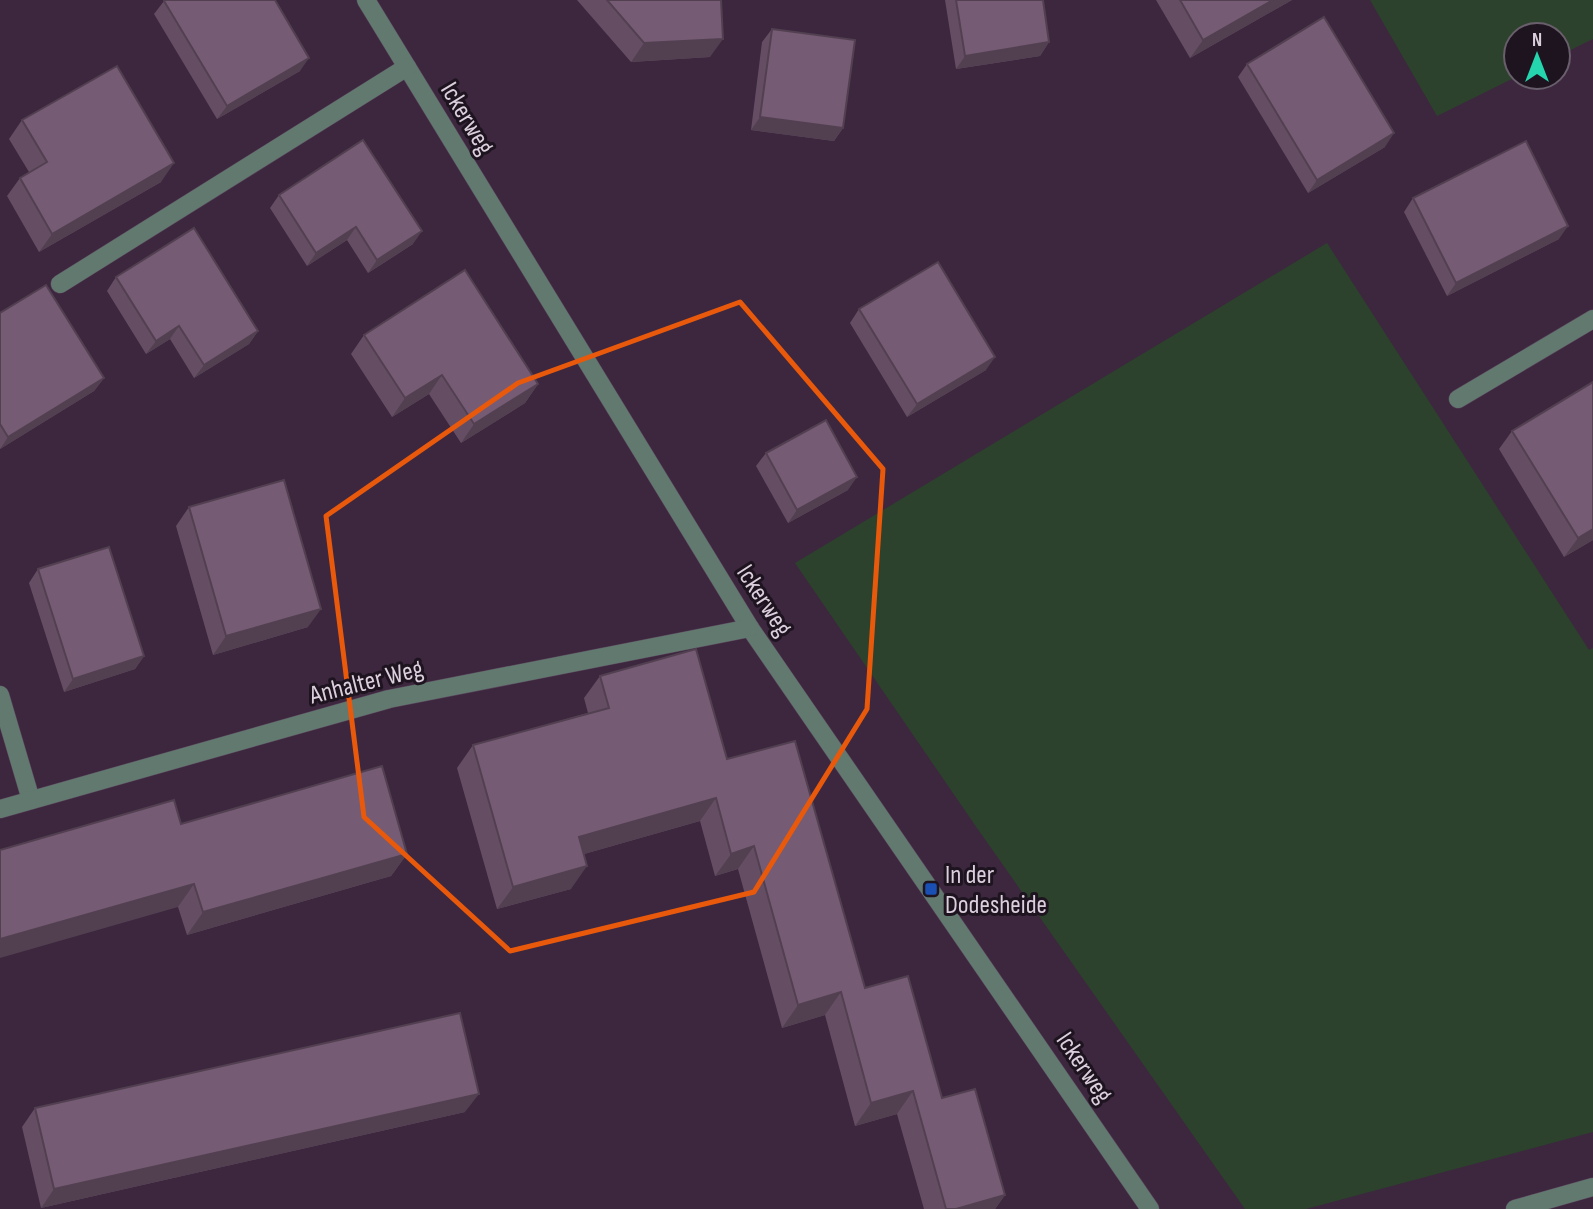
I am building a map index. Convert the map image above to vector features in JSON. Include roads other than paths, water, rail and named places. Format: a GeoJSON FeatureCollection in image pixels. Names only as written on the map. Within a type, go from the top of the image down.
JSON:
{"type":"FeatureCollection","features":[{"type":"Feature","properties":{"kind":"street","name":"Ickerweg"},"geometry":{"type":"LineString","coordinates":[[366,0],[750,628],[1150,1209]]}},
{"type":"Feature","properties":{"kind":"street"},"geometry":{"type":"LineString","coordinates":[[60,284],[407,67]]}},
{"type":"Feature","properties":{"kind":"street"},"geometry":{"type":"LineString","coordinates":[[1458,399],[1593,319]]}},
{"type":"Feature","properties":{"kind":"street","name":"Anhalter Weg"},"geometry":{"type":"LineString","coordinates":[[0,808],[388,699],[750,628]]}},
{"type":"Feature","properties":{"kind":"street"},"geometry":{"type":"LineString","coordinates":[[0,695],[31,800]]}},
{"type":"Feature","properties":{"kind":"street"},"geometry":{"type":"LineString","coordinates":[[1515,1209],[1593,1187]]}},
{"type":"Feature","properties":{"kind":"place","name":"In der Dodesheide"},"geometry":{"type":"Point","coordinates":[931,889]}}]}
